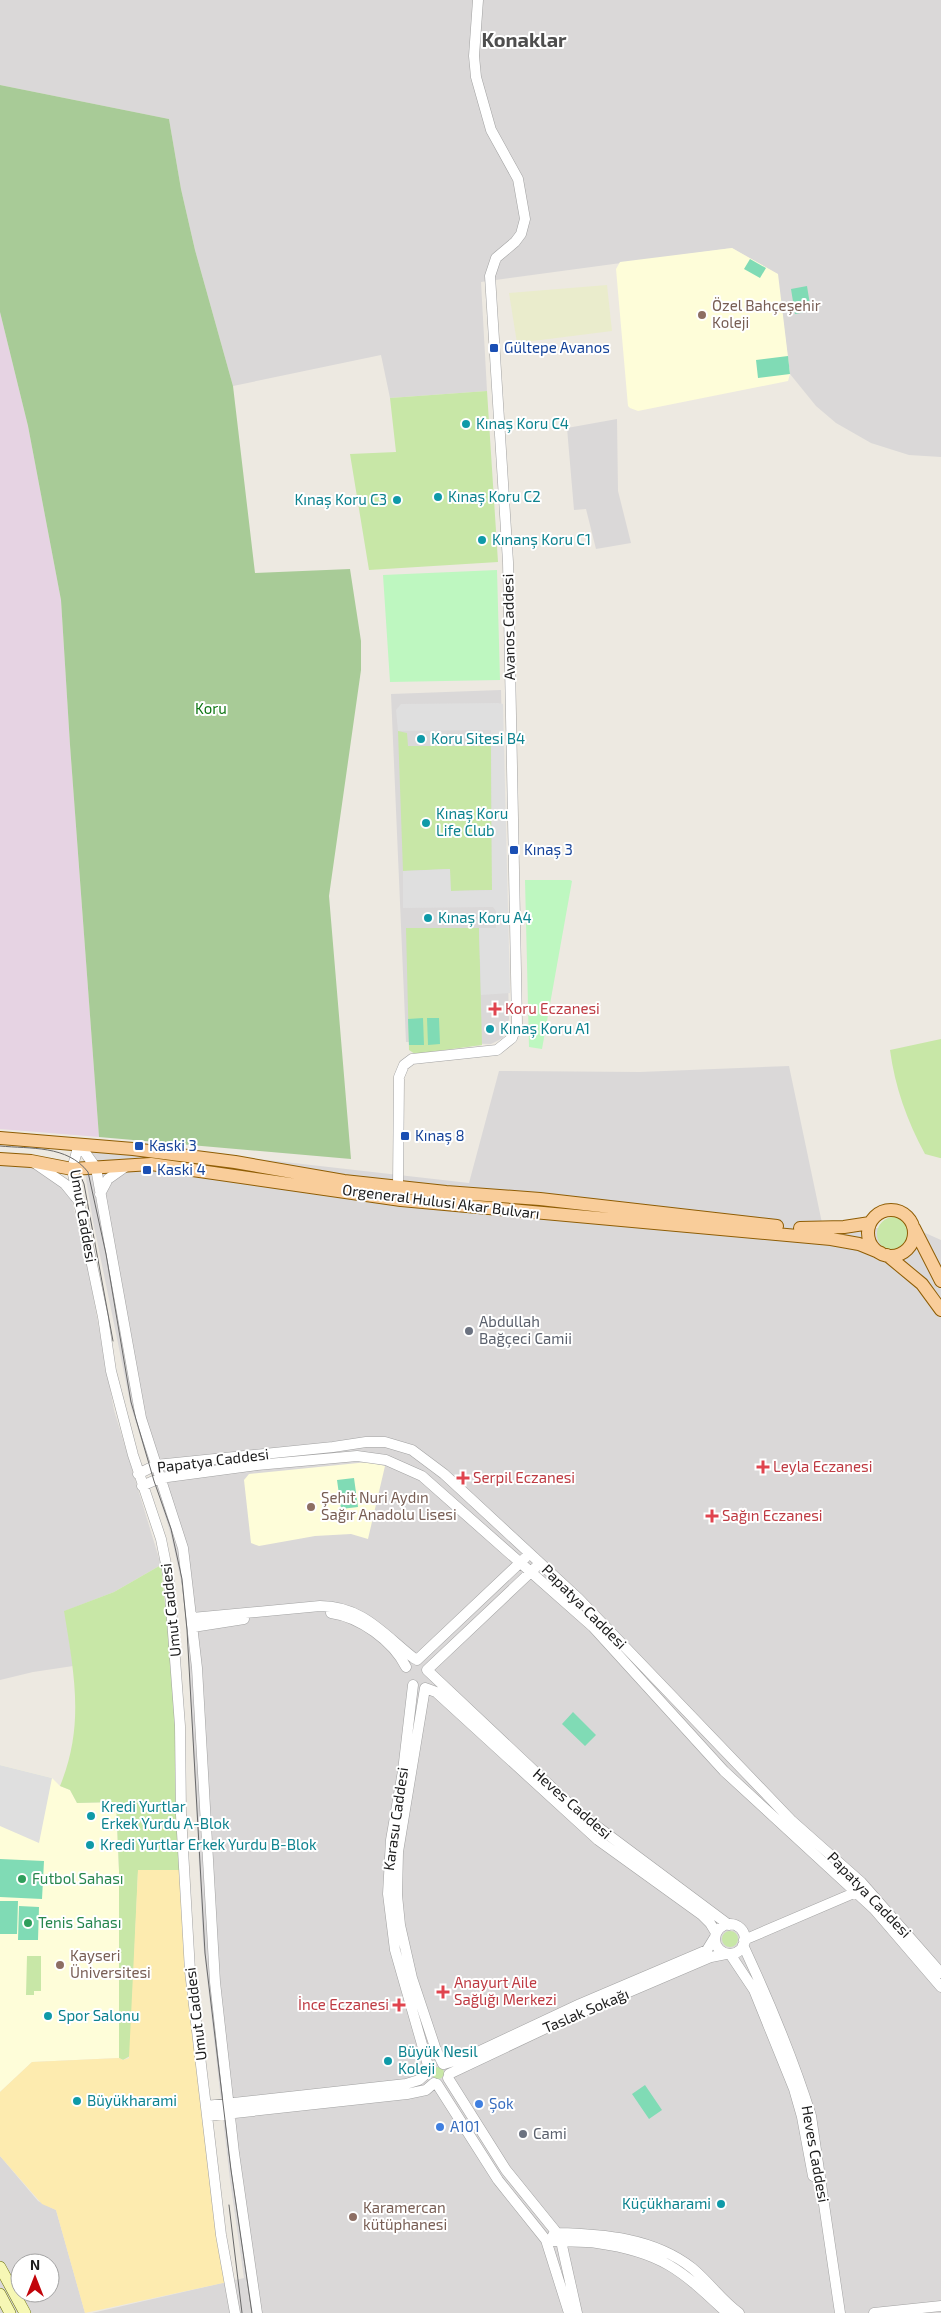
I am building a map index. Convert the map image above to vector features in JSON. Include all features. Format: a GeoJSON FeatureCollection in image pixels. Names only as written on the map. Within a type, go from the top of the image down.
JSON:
{"type":"FeatureCollection","features":[{"type":"Feature","properties":{"kind":"main road","name":"Orgeneral Hulusi Akar Bulvarı"},"geometry":{"type":"LineString","coordinates":[[0,1138],[152,1151],[344,1181],[540,1199],[811,1229],[844,1227],[870,1222]]}},
{"type":"Feature","properties":{"kind":"main road","name":"Orgeneral Hulusi Akar Bulvarı"},"geometry":{"type":"LineString","coordinates":[[0,1158],[31,1161],[72,1170],[151,1164],[401,1200],[831,1239],[860,1244],[884,1254],[922,1284],[941,1310]]}},
{"type":"Feature","properties":{"kind":"main road"},"geometry":{"type":"LineString","coordinates":[[914,1228],[913,1241],[905,1251],[899,1254],[884,1254],[869,1240],[870,1222],[880,1212],[895,1210],[908,1216],[941,1281]]}},
{"type":"Feature","properties":{"kind":"main road"},"geometry":{"type":"LineString","coordinates":[[0,2267],[25,2313]]}},
{"type":"Feature","properties":{"kind":"main road"},"geometry":{"type":"LineString","coordinates":[[0,2294],[10,2313]]}},
{"type":"Feature","properties":{"kind":"street","name":"Avanos Caddesi"},"geometry":{"type":"LineString","coordinates":[[398,1187],[399,1078],[404,1065],[412,1059],[497,1050],[512,1038],[517,1024],[508,562],[490,276],[496,258],[515,242],[521,234],[525,218],[518,179],[491,130],[476,77],[474,56],[478,0]]}},
{"type":"Feature","properties":{"kind":"street","name":"Umut Caddesi"},"geometry":{"type":"LineString","coordinates":[[79,1144],[96,1168],[141,1418],[183,1548],[193,1622],[209,1897],[229,2109],[257,2313]]}},
{"type":"Feature","properties":{"kind":"street","name":"Umut Caddesi"},"geometry":{"type":"LineString","coordinates":[[79,1144],[72,1170],[111,1371],[138,1474],[161,1540],[169,1579],[180,1726],[188,1942],[221,2235],[235,2313]]}},
{"type":"Feature","properties":{"kind":"street"},"geometry":{"type":"LineString","coordinates":[[31,1161],[65,1184],[80,1204]]}},
{"type":"Feature","properties":{"kind":"street"},"geometry":{"type":"LineString","coordinates":[[100,1195],[104,1184],[112,1175],[122,1168],[131,1166]]}},
{"type":"Feature","properties":{"kind":"street","name":"Papatya Caddesi"},"geometry":{"type":"LineString","coordinates":[[138,1474],[156,1465],[366,1442],[394,1444],[412,1450],[444,1474],[600,1621],[790,1820],[858,1886],[941,1973]]}},
{"type":"Feature","properties":{"kind":"street","name":"Papatya Caddesi"},"geometry":{"type":"LineString","coordinates":[[142,1486],[160,1478],[257,1465],[357,1456],[381,1459],[412,1470],[431,1482],[610,1644],[673,1718],[724,1771],[858,1886],[941,1987]]}},
{"type":"Feature","properties":{"kind":"street"},"geometry":{"type":"LineString","coordinates":[[406,1667],[410,1661],[416,1659],[529,1554]]}},
{"type":"Feature","properties":{"kind":"street"},"geometry":{"type":"LineString","coordinates":[[427,1670],[540,1563]]}},
{"type":"Feature","properties":{"kind":"street"},"geometry":{"type":"LineString","coordinates":[[193,1622],[320,1606],[337,1607],[359,1614],[371,1621],[416,1659]]}},
{"type":"Feature","properties":{"kind":"street"},"geometry":{"type":"LineString","coordinates":[[193,1622],[334,1613],[356,1621],[374,1632],[398,1654],[406,1667],[413,1686],[417,1689],[425,1688]]}},
{"type":"Feature","properties":{"kind":"street","name":"Heves Caddesi"},"geometry":{"type":"LineString","coordinates":[[416,1659],[579,1813],[729,1924]]}},
{"type":"Feature","properties":{"kind":"street","name":"Karasu Caddesi"},"geometry":{"type":"LineString","coordinates":[[427,1670],[428,1684],[425,1688],[398,1852],[397,1895],[400,1925],[412,1978],[436,2050],[443,2064]]}},
{"type":"Feature","properties":{"kind":"street","name":"Karasu Caddesi"},"geometry":{"type":"LineString","coordinates":[[413,1686],[403,1771],[391,1840],[388,1894],[395,1950],[428,2070]]}},
{"type":"Feature","properties":{"kind":"street","name":"Heves Caddesi"},"geometry":{"type":"LineString","coordinates":[[425,1688],[436,1692],[598,1840],[702,1915],[710,1923],[715,1935]]}},
{"type":"Feature","properties":{"kind":"street"},"geometry":{"type":"LineString","coordinates":[[744,1939],[737,1927],[729,1924],[721,1927],[715,1935],[719,1949],[728,1954],[738,1952],[744,1939],[858,1886]]}},
{"type":"Feature","properties":{"kind":"street","name":"Taslak Sokağı"},"geometry":{"type":"LineString","coordinates":[[443,2064],[466,2057],[572,2007],[707,1950],[715,1935]]}},
{"type":"Feature","properties":{"kind":"street","name":"Heves Caddesi"},"geometry":{"type":"LineString","coordinates":[[744,1939],[811,2116],[840,2313]]}},
{"type":"Feature","properties":{"kind":"street","name":"Heves Caddesi"},"geometry":{"type":"LineString","coordinates":[[728,1954],[754,1990],[802,2117],[818,2201],[833,2313]]}},
{"type":"Feature","properties":{"kind":"street","name":"Taslak Sokağı"},"geometry":{"type":"LineString","coordinates":[[448,2076],[560,2021],[711,1957],[728,1954]]}},
{"type":"Feature","properties":{"kind":"street"},"geometry":{"type":"LineString","coordinates":[[229,2109],[406,2084],[419,2080],[433,2064],[443,2064],[448,2076],[506,2170],[559,2237],[577,2313]]}},
{"type":"Feature","properties":{"kind":"street"},"geometry":{"type":"LineString","coordinates":[[428,2070],[429,2078],[435,2083],[498,2180],[546,2240],[569,2313]]}},
{"type":"Feature","properties":{"kind":"street"},"geometry":{"type":"LineString","coordinates":[[207,2111],[418,2093],[435,2083],[443,2082],[448,2076]]}},
{"type":"Feature","properties":{"kind":"street"},"geometry":{"type":"LineString","coordinates":[[559,2237],[618,2246],[651,2255],[686,2275],[727,2313]]}},
{"type":"Feature","properties":{"kind":"street"},"geometry":{"type":"LineString","coordinates":[[546,2240],[559,2237],[619,2238],[665,2252],[692,2268],[739,2313]]}},
{"type":"Feature","properties":{"kind":"street"},"geometry":{"type":"LineString","coordinates":[[874,2313],[941,2306]]}},
{"type":"Feature","properties":{"kind":"shaded area"},"geometry":{"type":"Polygon","coordinates":[[[0,0],[941,0],[941,457],[909,455],[871,443],[836,423],[816,406],[790,374],[777,274],[732,248],[481,282],[487,391],[390,398],[381,355],[233,386],[195,250],[181,189],[169,119],[0,85],[0,0]]]}},
{"type":"Feature","properties":{"kind":"shaded area","name":"Özel Bahçeşehir Koleji"},"geometry":{"type":"Polygon","coordinates":[[[732,248],[778,274],[790,374],[788,381],[638,411],[630,408],[628,406],[616,269],[620,262],[732,248]]]}},
{"type":"Feature","properties":{"kind":"shaded area"},"geometry":{"type":"Polygon","coordinates":[[[607,285],[612,331],[517,343],[509,293],[607,285]]]}},
{"type":"Feature","properties":{"kind":"shaded area"},"geometry":{"type":"Polygon","coordinates":[[[0,312],[28,426],[61,600],[99,1137],[0,1129],[0,312]]]}},
{"type":"Feature","properties":{"kind":"shaded area"},"geometry":{"type":"Polygon","coordinates":[[[617,419],[618,491],[631,543],[596,549],[586,509],[574,510],[567,428],[617,419]]]}},
{"type":"Feature","properties":{"kind":"shaded area"},"geometry":{"type":"Polygon","coordinates":[[[501,690],[509,1019],[503,1038],[491,1044],[406,1042],[391,694],[501,690]]]}},
{"type":"Feature","properties":{"kind":"shaded area"},"geometry":{"type":"Polygon","coordinates":[[[401,704],[503,704],[510,993],[481,995],[479,928],[496,928],[496,911],[493,907],[403,908],[403,871],[450,869],[451,891],[492,890],[491,730],[398,731],[396,710],[401,704]]]}},
{"type":"Feature","properties":{"kind":"shaded area"},"geometry":{"type":"Polygon","coordinates":[[[789,1066],[822,1223],[923,1232],[941,1240],[941,2313],[92,2313],[244,2278],[230,2180],[203,1942],[187,1631],[183,1590],[171,1535],[131,1407],[93,1221],[80,1142],[233,1156],[469,1183],[499,1071],[640,1072],[789,1066]]]}},
{"type":"Feature","properties":{"kind":"shaded area"},"geometry":{"type":"Polygon","coordinates":[[[0,1152],[30,1159],[71,1196],[89,1274],[114,1410],[161,1565],[114,1592],[65,1611],[73,1666],[33,1672],[0,1680],[0,1152]]]}},
{"type":"Feature","properties":{"kind":"shaded area","name":"Şehit Nuri Aydın Sağır Anadolu Lisesi"},"geometry":{"type":"Polygon","coordinates":[[[368,1462],[385,1466],[368,1539],[351,1534],[315,1536],[259,1546],[251,1543],[244,1480],[249,1474],[368,1462]]]}},
{"type":"Feature","properties":{"kind":"shaded area","name":"Kayseri Üniversitesi"},"geometry":{"type":"Polygon","coordinates":[[[0,1765],[52,1778],[60,1786],[70,1790],[77,1803],[116,1802],[119,1871],[119,2058],[32,2062],[0,2092],[0,1765]]]}},
{"type":"Feature","properties":{"kind":"shaded area"},"geometry":{"type":"Polygon","coordinates":[[[0,1765],[52,1778],[39,1843],[0,1826],[0,1765]]]}},
{"type":"Feature","properties":{"kind":"shaded area"},"geometry":{"type":"Polygon","coordinates":[[[0,2156],[38,2201],[56,2210],[85,2313],[0,2313],[0,2156]]]}},
{"type":"Feature","properties":{"kind":"green space","name":"Koru"},"geometry":{"type":"Polygon","coordinates":[[[0,85],[169,119],[181,189],[195,250],[233,386],[255,573],[350,569],[361,641],[361,670],[329,896],[351,1159],[99,1137],[61,600],[28,426],[0,312],[0,85]]]}},
{"type":"Feature","properties":{"kind":"green space"},"geometry":{"type":"Polygon","coordinates":[[[750,259],[766,268],[760,278],[744,269],[750,259]]]}},
{"type":"Feature","properties":{"kind":"green space"},"geometry":{"type":"Polygon","coordinates":[[[807,286],[811,311],[795,314],[791,289],[807,286]]]}},
{"type":"Feature","properties":{"kind":"green space"},"geometry":{"type":"Polygon","coordinates":[[[788,356],[790,374],[758,378],[756,360],[788,356]]]}},
{"type":"Feature","properties":{"kind":"green space"},"geometry":{"type":"Polygon","coordinates":[[[487,391],[498,562],[369,570],[350,454],[396,452],[390,398],[487,391]]]}},
{"type":"Feature","properties":{"kind":"green space"},"geometry":{"type":"Polygon","coordinates":[[[497,570],[500,680],[390,682],[383,575],[497,570]]]}},
{"type":"Feature","properties":{"kind":"green space"},"geometry":{"type":"Polygon","coordinates":[[[398,731],[407,733],[408,746],[491,746],[492,890],[450,891],[449,869],[403,871],[398,731]]]}},
{"type":"Feature","properties":{"kind":"green space"},"geometry":{"type":"Polygon","coordinates":[[[525,880],[572,881],[542,1049],[529,1047],[525,880]]]}},
{"type":"Feature","properties":{"kind":"green space"},"geometry":{"type":"Polygon","coordinates":[[[406,928],[479,928],[482,1045],[415,1054],[409,1050],[406,928]]]}},
{"type":"Feature","properties":{"kind":"green space"},"geometry":{"type":"Polygon","coordinates":[[[423,1018],[424,1045],[409,1045],[408,1019],[423,1018]]]}},
{"type":"Feature","properties":{"kind":"green space"},"geometry":{"type":"Polygon","coordinates":[[[427,1018],[439,1018],[440,1044],[428,1045],[427,1018]]]}},
{"type":"Feature","properties":{"kind":"green space"},"geometry":{"type":"Polygon","coordinates":[[[941,1039],[940,1158],[925,1154],[913,1129],[903,1104],[890,1050],[941,1039]]]}},
{"type":"Feature","properties":{"kind":"green space"},"geometry":{"type":"Polygon","coordinates":[[[894,1217],[906,1222],[911,1234],[906,1246],[894,1251],[882,1246],[877,1234],[882,1222],[894,1217]]]}},
{"type":"Feature","properties":{"kind":"green space"},"geometry":{"type":"Polygon","coordinates":[[[354,1478],[358,1507],[341,1509],[337,1480],[354,1478]]]}},
{"type":"Feature","properties":{"kind":"green space"},"geometry":{"type":"Polygon","coordinates":[[[161,1565],[174,1689],[183,1870],[138,1871],[130,2056],[123,2060],[119,2058],[119,1871],[116,1802],[77,1803],[70,1790],[60,1786],[73,1742],[75,1720],[74,1678],[64,1611],[114,1592],[161,1565]]]}},
{"type":"Feature","properties":{"kind":"green space"},"geometry":{"type":"Polygon","coordinates":[[[573,1712],[596,1735],[585,1746],[562,1724],[573,1712]]]}},
{"type":"Feature","properties":{"kind":"green space","name":"Futbol Sahası"},"geometry":{"type":"Polygon","coordinates":[[[0,1859],[44,1861],[42,1899],[0,1897],[0,1859]]]}},
{"type":"Feature","properties":{"kind":"green space"},"geometry":{"type":"Polygon","coordinates":[[[0,1901],[18,1901],[17,1934],[0,1934],[0,1901]]]}},
{"type":"Feature","properties":{"kind":"green space","name":"Tenis Sahası"},"geometry":{"type":"Polygon","coordinates":[[[19,1906],[39,1907],[38,1940],[18,1940],[19,1906]]]}},
{"type":"Feature","properties":{"kind":"green space"},"geometry":{"type":"Polygon","coordinates":[[[730,1931],[736,1933],[738,1939],[736,1945],[730,1947],[724,1945],[722,1939],[724,1933],[730,1931]]]}},
{"type":"Feature","properties":{"kind":"green space"},"geometry":{"type":"Polygon","coordinates":[[[27,1956],[41,1956],[41,1991],[34,1991],[34,1995],[26,1995],[27,1956]]]}},
{"type":"Feature","properties":{"kind":"green space"},"geometry":{"type":"Polygon","coordinates":[[[438,2067],[444,2073],[438,2079],[432,2073],[438,2067]]]}},
{"type":"Feature","properties":{"kind":"green space"},"geometry":{"type":"Polygon","coordinates":[[[645,2085],[662,2110],[649,2119],[632,2094],[645,2085]]]}},
{"type":"Feature","properties":{"kind":"sand"},"geometry":{"type":"Polygon","coordinates":[[[138,1870],[183,1870],[189,1975],[232,2281],[85,2313],[56,2210],[42,2204],[0,2156],[0,2092],[32,2062],[119,2058],[123,2060],[129,2058],[138,1870]]]}},
{"type":"Feature","properties":{"kind":"tram line"},"geometry":{"type":"LineString","coordinates":[[0,1146],[36,1148],[59,1153],[70,1157],[88,1172],[106,1254],[131,1402],[154,1481],[171,1529],[182,1579],[187,1630],[205,1953],[231,2170],[252,2313]]}},
{"type":"Feature","properties":{"kind":"tram line"},"geometry":{"type":"LineString","coordinates":[[78,1170],[84,1184],[113,1341]]}},
{"type":"Feature","properties":{"kind":"tram line"},"geometry":{"type":"LineString","coordinates":[[229,2205],[242,2313]]}},
{"type":"Feature","properties":{"kind":"place","name":"Özel Bahçeşehir Koleji"},"geometry":{"type":"Point","coordinates":[702,315]}},
{"type":"Feature","properties":{"kind":"place","name":"Gültepe Avanos"},"geometry":{"type":"Point","coordinates":[494,348]}},
{"type":"Feature","properties":{"kind":"place","name":"Kınaş Koru C4"},"geometry":{"type":"Point","coordinates":[466,424]}},
{"type":"Feature","properties":{"kind":"place","name":"Kınaş Koru C2"},"geometry":{"type":"Point","coordinates":[438,497]}},
{"type":"Feature","properties":{"kind":"place","name":"Kınaş Koru C3"},"geometry":{"type":"Point","coordinates":[397,500]}},
{"type":"Feature","properties":{"kind":"place","name":"Kınanş Koru C1"},"geometry":{"type":"Point","coordinates":[482,540]}},
{"type":"Feature","properties":{"kind":"place","name":"Koru Sitesi B4"},"geometry":{"type":"Point","coordinates":[421,739]}},
{"type":"Feature","properties":{"kind":"place","name":"Kınaş Koru Life Club"},"geometry":{"type":"Point","coordinates":[426,823]}},
{"type":"Feature","properties":{"kind":"place","name":"Kınaş 3"},"geometry":{"type":"Point","coordinates":[514,850]}},
{"type":"Feature","properties":{"kind":"place","name":"Kınaş Koru A4"},"geometry":{"type":"Point","coordinates":[428,918]}},
{"type":"Feature","properties":{"kind":"place","name":"Koru Eczanesi"},"geometry":{"type":"Point","coordinates":[495,1009]}},
{"type":"Feature","properties":{"kind":"place","name":"Kınaş Koru A1"},"geometry":{"type":"Point","coordinates":[490,1029]}},
{"type":"Feature","properties":{"kind":"place","name":"Kınaş 8"},"geometry":{"type":"Point","coordinates":[405,1136]}},
{"type":"Feature","properties":{"kind":"place","name":"Kaski 3"},"geometry":{"type":"Point","coordinates":[139,1146]}},
{"type":"Feature","properties":{"kind":"place","name":"Kaski 4"},"geometry":{"type":"Point","coordinates":[147,1170]}},
{"type":"Feature","properties":{"kind":"place","name":"Abdullah Bağçeci Camii"},"geometry":{"type":"Point","coordinates":[469,1331]}},
{"type":"Feature","properties":{"kind":"place","name":"Leyla Eczanesi"},"geometry":{"type":"Point","coordinates":[763,1467]}},
{"type":"Feature","properties":{"kind":"place","name":"Serpil Eczanesi"},"geometry":{"type":"Point","coordinates":[463,1478]}},
{"type":"Feature","properties":{"kind":"place","name":"Şehit Nuri Aydın Sağır Anadolu Lisesi"},"geometry":{"type":"Point","coordinates":[311,1507]}},
{"type":"Feature","properties":{"kind":"place","name":"Sağın Eczanesi"},"geometry":{"type":"Point","coordinates":[712,1516]}},
{"type":"Feature","properties":{"kind":"place","name":"Kredi Yurtlar Erkek Yurdu A-Blok"},"geometry":{"type":"Point","coordinates":[91,1816]}},
{"type":"Feature","properties":{"kind":"place","name":"Kredi Yurtlar Erkek Yurdu B-Blok"},"geometry":{"type":"Point","coordinates":[90,1845]}},
{"type":"Feature","properties":{"kind":"place","name":"Futbol Sahası"},"geometry":{"type":"Point","coordinates":[22,1879]}},
{"type":"Feature","properties":{"kind":"place","name":"Tenis Sahası"},"geometry":{"type":"Point","coordinates":[28,1923]}},
{"type":"Feature","properties":{"kind":"place","name":"Kayseri Üniversitesi"},"geometry":{"type":"Point","coordinates":[60,1965]}},
{"type":"Feature","properties":{"kind":"place","name":"Anayurt Aile Sağlığı Merkezi"},"geometry":{"type":"Point","coordinates":[443,1992]}},
{"type":"Feature","properties":{"kind":"place","name":"İnce Eczanesi"},"geometry":{"type":"Point","coordinates":[399,2005]}},
{"type":"Feature","properties":{"kind":"place","name":"Spor Salonu"},"geometry":{"type":"Point","coordinates":[48,2016]}},
{"type":"Feature","properties":{"kind":"place","name":"Büyük Nesil Koleji"},"geometry":{"type":"Point","coordinates":[388,2061]}},
{"type":"Feature","properties":{"kind":"place","name":"Büyükharami"},"geometry":{"type":"Point","coordinates":[77,2101]}},
{"type":"Feature","properties":{"kind":"place","name":"Şok"},"geometry":{"type":"Point","coordinates":[479,2104]}},
{"type":"Feature","properties":{"kind":"place","name":"A101"},"geometry":{"type":"Point","coordinates":[440,2127]}},
{"type":"Feature","properties":{"kind":"place","name":"Cami"},"geometry":{"type":"Point","coordinates":[523,2134]}},
{"type":"Feature","properties":{"kind":"place","name":"Küçükharami"},"geometry":{"type":"Point","coordinates":[721,2204]}},
{"type":"Feature","properties":{"kind":"place","name":"Karamercan kütüphanesi"},"geometry":{"type":"Point","coordinates":[353,2217]}},
{"type":"Feature","properties":{"kind":"district","name":"Konaklar"},"geometry":{"type":"Point","coordinates":[524,40]}}]}
